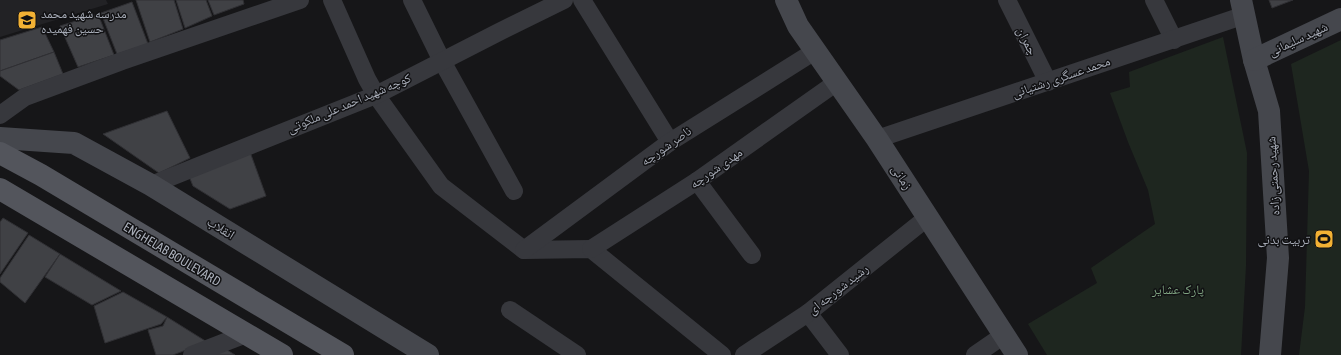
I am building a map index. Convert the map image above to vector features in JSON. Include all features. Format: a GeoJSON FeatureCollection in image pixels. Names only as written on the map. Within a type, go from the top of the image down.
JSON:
{"type":"FeatureCollection","features":[{"type":"Feature","properties":{"kind":"main road","name":"ENGHELAB BOULEVARD"},"geometry":{"type":"LineString","coordinates":[[0,153],[342,355]]}},
{"type":"Feature","properties":{"kind":"main road"},"geometry":{"type":"LineString","coordinates":[[0,189],[282,355]]}},
{"type":"Feature","properties":{"kind":"street"},"geometry":{"type":"LineString","coordinates":[[0,115],[25,97],[122,61],[300,0]]}},
{"type":"Feature","properties":{"kind":"street"},"geometry":{"type":"LineString","coordinates":[[332,0],[367,79],[376,95],[441,186],[524,250],[592,250],[722,355]]}},
{"type":"Feature","properties":{"kind":"street"},"geometry":{"type":"LineString","coordinates":[[412,0],[442,61],[514,191]]}},
{"type":"Feature","properties":{"kind":"street","name":"کوچه شهید احمد علی ملکوتی"},"geometry":{"type":"LineString","coordinates":[[151,185],[376,95],[564,0]]}},
{"type":"Feature","properties":{"kind":"street"},"geometry":{"type":"LineString","coordinates":[[582,0],[670,142]]}},
{"type":"Feature","properties":{"kind":"street","name":"زمانی"},"geometry":{"type":"LineString","coordinates":[[786,0],[798,26],[877,139],[1017,355]]}},
{"type":"Feature","properties":{"kind":"street","name":"چمران"},"geometry":{"type":"LineString","coordinates":[[1007,0],[1048,82]]}},
{"type":"Feature","properties":{"kind":"street"},"geometry":{"type":"LineString","coordinates":[[1154,0],[1174,40]]}},
{"type":"Feature","properties":{"kind":"street","name":"محمد عسگری رشتیانی"},"geometry":{"type":"LineString","coordinates":[[877,139],[1174,40],[1243,8]]}},
{"type":"Feature","properties":{"kind":"street","name":"شهید رحمتی زاده"},"geometry":{"type":"LineString","coordinates":[[1243,8],[1254,60],[1269,110],[1278,258],[1270,355]]}},
{"type":"Feature","properties":{"kind":"street","name":"شهید سلیمانی"},"geometry":{"type":"LineString","coordinates":[[1254,60],[1341,18]]}},
{"type":"Feature","properties":{"kind":"street","name":"ناصر شورچه"},"geometry":{"type":"LineString","coordinates":[[524,250],[670,142],[815,51]]}},
{"type":"Feature","properties":{"kind":"street","name":"مهدی شورچه"},"geometry":{"type":"LineString","coordinates":[[592,250],[697,181],[837,82]]}},
{"type":"Feature","properties":{"kind":"street","name":"انقلاب"},"geometry":{"type":"LineString","coordinates":[[0,138],[74,143],[151,185],[428,355]]}},
{"type":"Feature","properties":{"kind":"street"},"geometry":{"type":"LineString","coordinates":[[697,181],[752,255]]}},
{"type":"Feature","properties":{"kind":"street","name":"رشید شورچه ای"},"geometry":{"type":"LineString","coordinates":[[744,355],[808,313],[928,217]]}},
{"type":"Feature","properties":{"kind":"street"},"geometry":{"type":"LineString","coordinates":[[510,310],[577,355]]}},
{"type":"Feature","properties":{"kind":"street"},"geometry":{"type":"LineString","coordinates":[[808,313],[840,355]]}},
{"type":"Feature","properties":{"kind":"street"},"geometry":{"type":"LineString","coordinates":[[192,355],[246,334]]}},
{"type":"Feature","properties":{"kind":"street"},"geometry":{"type":"LineString","coordinates":[[975,355],[1004,335]]}},
{"type":"Feature","properties":{"kind":"shaded area","name":"مدرسه شهید محمد حسین فهمیده"},"geometry":{"type":"Polygon","coordinates":[[[0,0],[106,0],[108,4],[0,37],[0,0]]]}},
{"type":"Feature","properties":{"kind":"green space","name":"پارک عشایر"},"geometry":{"type":"Polygon","coordinates":[[[1223,37],[1247,153],[1246,266],[1241,355],[1047,355],[1028,324],[1097,283],[1091,268],[1155,224],[1148,190],[1110,93],[1130,87],[1129,72],[1223,37]]]}},
{"type":"Feature","properties":{"kind":"green space","name":"تربیت بدنی"},"geometry":{"type":"Polygon","coordinates":[[[1341,40],[1341,355],[1299,355],[1305,307],[1309,171],[1291,64],[1341,40]]]}},
{"type":"Feature","properties":{"kind":"building"},"geometry":{"type":"Polygon","coordinates":[[[136,0],[174,0],[183,29],[150,42],[136,0]]]}},
{"type":"Feature","properties":{"kind":"building"},"geometry":{"type":"Polygon","coordinates":[[[176,0],[206,0],[212,16],[185,28],[176,0]]]}},
{"type":"Feature","properties":{"kind":"building"},"geometry":{"type":"Polygon","coordinates":[[[208,0],[243,0],[244,4],[214,15],[208,0]]]}},
{"type":"Feature","properties":{"kind":"building"},"geometry":{"type":"Polygon","coordinates":[[[1269,0],[1293,0],[1272,8],[1269,0]]]}},
{"type":"Feature","properties":{"kind":"building"},"geometry":{"type":"Polygon","coordinates":[[[132,2],[148,44],[117,54],[101,13],[132,2]]]}},
{"type":"Feature","properties":{"kind":"building"},"geometry":{"type":"Polygon","coordinates":[[[98,14],[114,55],[78,67],[60,26],[98,14]]]}},
{"type":"Feature","properties":{"kind":"building"},"geometry":{"type":"Polygon","coordinates":[[[42,27],[54,52],[0,71],[0,40],[42,27]]]}},
{"type":"Feature","properties":{"kind":"building"},"geometry":{"type":"Polygon","coordinates":[[[54,52],[63,74],[19,90],[0,76],[0,71],[54,52]]]}},
{"type":"Feature","properties":{"kind":"building"},"geometry":{"type":"Polygon","coordinates":[[[167,111],[190,158],[159,173],[103,134],[167,111]]]}},
{"type":"Feature","properties":{"kind":"building"},"geometry":{"type":"Polygon","coordinates":[[[250,152],[266,196],[230,209],[193,186],[189,176],[250,152]]]}},
{"type":"Feature","properties":{"kind":"building"},"geometry":{"type":"Polygon","coordinates":[[[3,218],[28,233],[0,274],[0,222],[3,218]]]}},
{"type":"Feature","properties":{"kind":"building"},"geometry":{"type":"Polygon","coordinates":[[[29,235],[60,254],[25,303],[0,282],[0,278],[29,235]]]}},
{"type":"Feature","properties":{"kind":"building"},"geometry":{"type":"Polygon","coordinates":[[[60,254],[121,291],[92,305],[45,277],[60,254]]]}},
{"type":"Feature","properties":{"kind":"building"},"geometry":{"type":"Polygon","coordinates":[[[123,292],[167,317],[161,324],[105,343],[94,306],[123,292]]]}},
{"type":"Feature","properties":{"kind":"building"},"geometry":{"type":"Polygon","coordinates":[[[167,317],[207,342],[173,355],[156,355],[148,330],[163,326],[167,317]]]}},
{"type":"Feature","properties":{"kind":"building"},"geometry":{"type":"Polygon","coordinates":[[[224,348],[235,355],[206,355],[224,348]]]}},
{"type":"Feature","properties":{"kind":"place","name":"مدرسه شهید محمد حسین فهمیده"},"geometry":{"type":"Point","coordinates":[27,20]}},
{"type":"Feature","properties":{"kind":"place","name":"تربیت بدنی"},"geometry":{"type":"Point","coordinates":[1324,239]}}]}
